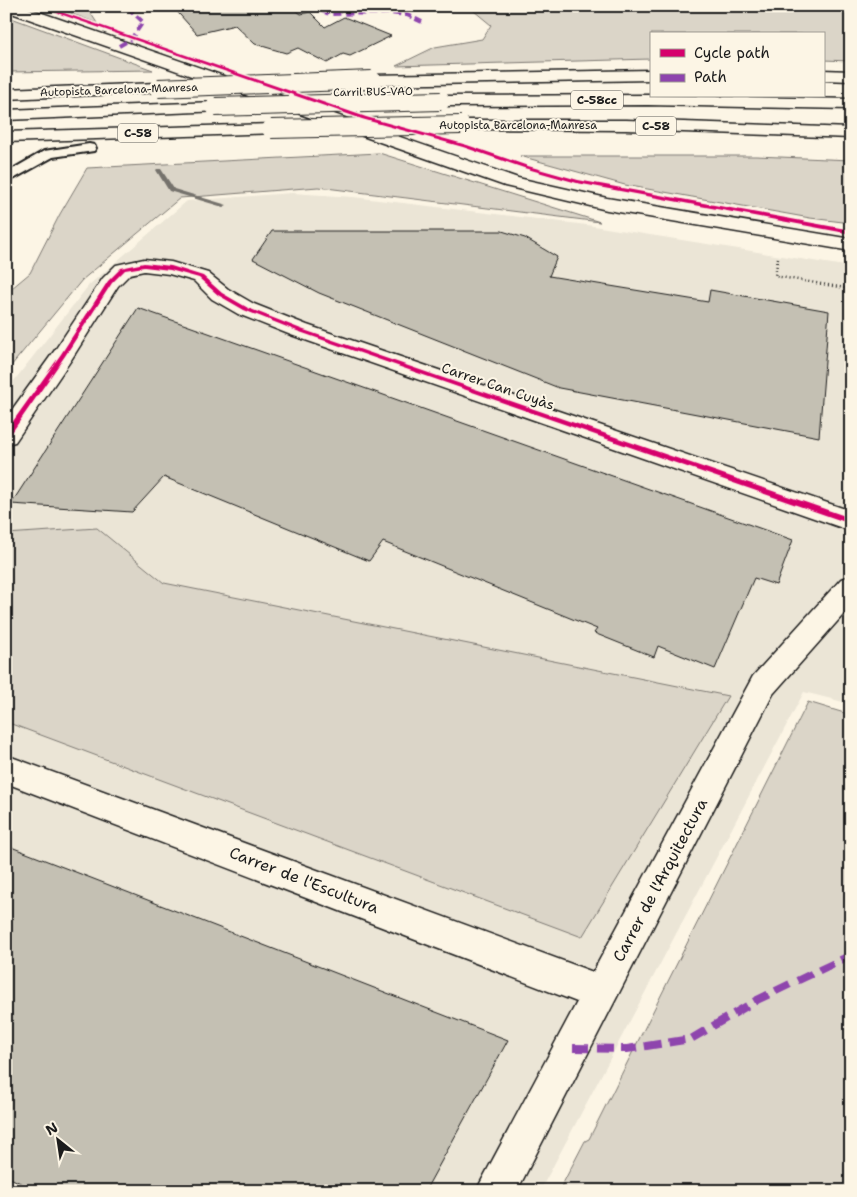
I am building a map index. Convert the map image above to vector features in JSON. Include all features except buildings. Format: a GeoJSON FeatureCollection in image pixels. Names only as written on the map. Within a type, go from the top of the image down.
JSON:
{"type":"FeatureCollection","features":[{"type":"Feature","properties":{"kind":"main road"},"geometry":{"type":"LineString","coordinates":[[6,6],[512,182],[608,204],[851,245]]}},
{"type":"Feature","properties":{"kind":"main road","name":"Autopista Barcelona-Manresa"},"geometry":{"type":"LineString","coordinates":[[6,93],[372,80],[650,75]]}},
{"type":"Feature","properties":{"kind":"main road"},"geometry":{"type":"LineString","coordinates":[[824,75],[851,76]]}},
{"type":"Feature","properties":{"kind":"main road","name":"C-58cc"},"geometry":{"type":"LineString","coordinates":[[752,102],[851,100]]}},
{"type":"Feature","properties":{"kind":"main road","name":"Carril BUS-VAO"},"geometry":{"type":"LineString","coordinates":[[6,115],[441,101],[851,104]]}},
{"type":"Feature","properties":{"kind":"main road","name":"C-58cc"},"geometry":{"type":"LineString","coordinates":[[752,102],[851,109]]}},
{"type":"Feature","properties":{"kind":"main road","name":"Autopista Barcelona-Manresa"},"geometry":{"type":"LineString","coordinates":[[6,137],[461,125],[626,125],[851,133]]}},
{"type":"Feature","properties":{"kind":"main road"},"geometry":{"type":"LineString","coordinates":[[89,148],[215,144],[415,126]]}},
{"type":"Feature","properties":{"kind":"main road","name":"Carrer Can Cuyàs"},"geometry":{"type":"LineString","coordinates":[[6,436],[68,348],[110,282],[122,270],[144,265],[172,268],[201,277],[220,294],[246,309],[299,330],[851,521]]}},
{"type":"Feature","properties":{"kind":"main road","name":"Carrer de l'Arquitectura"},"geometry":{"type":"LineString","coordinates":[[496,1191],[763,686],[851,587]]}},
{"type":"Feature","properties":{"kind":"main road","name":"Carrer de l'Escultura"},"geometry":{"type":"LineString","coordinates":[[6,768],[601,993]]}},
{"type":"Feature","properties":{"kind":"lane"},"geometry":{"type":"LineString","coordinates":[[6,163],[89,148]]}},
{"type":"Feature","properties":{"kind":"lane"},"geometry":{"type":"LineString","coordinates":[[6,179],[49,154]]}},
{"type":"Feature","properties":{"kind":"path"},"geometry":{"type":"LineString","coordinates":[[779,252],[775,276],[851,289]]}},
{"type":"Feature","properties":{"kind":"shaded area"},"geometry":{"type":"Polygon","coordinates":[[[51,6],[86,6],[97,23],[51,6]]]}},
{"type":"Feature","properties":{"kind":"shaded area"},"geometry":{"type":"Polygon","coordinates":[[[468,6],[851,6],[851,61],[824,60],[824,32],[650,32],[650,59],[396,66],[435,47],[482,39],[491,25],[468,6]]]}},
{"type":"Feature","properties":{"kind":"shaded area"},"geometry":{"type":"Polygon","coordinates":[[[6,16],[153,70],[6,72],[6,16]]]}},
{"type":"Feature","properties":{"kind":"shaded area"},"geometry":{"type":"Polygon","coordinates":[[[379,153],[600,222],[318,187],[180,198],[82,280],[6,372],[6,293],[30,273],[60,214],[87,168],[379,153]]]}},
{"type":"Feature","properties":{"kind":"shaded area"},"geometry":{"type":"Polygon","coordinates":[[[520,156],[756,156],[851,160],[851,223],[810,218],[625,185],[520,156]]]}},
{"type":"Feature","properties":{"kind":"shaded area"},"geometry":{"type":"Polygon","coordinates":[[[292,193],[353,197],[587,225],[851,267],[851,704],[804,692],[540,1191],[6,1191],[6,391],[89,285],[187,201],[292,193]]]}},
{"type":"Feature","properties":{"kind":"shaded area"},"geometry":{"type":"Polygon","coordinates":[[[97,528],[164,583],[728,696],[582,937],[6,722],[6,534],[97,528]]]}},
{"type":"Feature","properties":{"kind":"shaded area"},"geometry":{"type":"Polygon","coordinates":[[[808,702],[851,715],[851,1191],[559,1191],[585,1141],[589,1139],[808,702]]]}},
{"type":"Feature","properties":{"kind":"waterway"},"geometry":{"type":"LineString","coordinates":[[159,170],[171,190],[223,205]]}},
{"type":"Feature","properties":{"kind":"marked path"},"geometry":{"type":"LineString","coordinates":[[119,46],[131,39],[143,22],[126,6]]}},
{"type":"Feature","properties":{"kind":"marked path"},"geometry":{"type":"LineString","coordinates":[[310,6],[329,14],[390,13],[407,15],[422,22]]}},
{"type":"Feature","properties":{"kind":"marked path"},"geometry":{"type":"LineString","coordinates":[[573,1048],[627,1049],[691,1039],[757,1000],[851,955]]}},
{"type":"Feature","properties":{"kind":"cycle path"},"geometry":{"type":"LineString","coordinates":[[39,6],[364,118],[465,146],[526,167],[577,181],[851,232]]}},
{"type":"Feature","properties":{"kind":"cycle path"},"geometry":{"type":"LineString","coordinates":[[6,436],[63,355],[110,282],[123,269],[144,265],[171,268],[201,277],[220,294],[246,309],[299,330],[851,521]]}}]}
